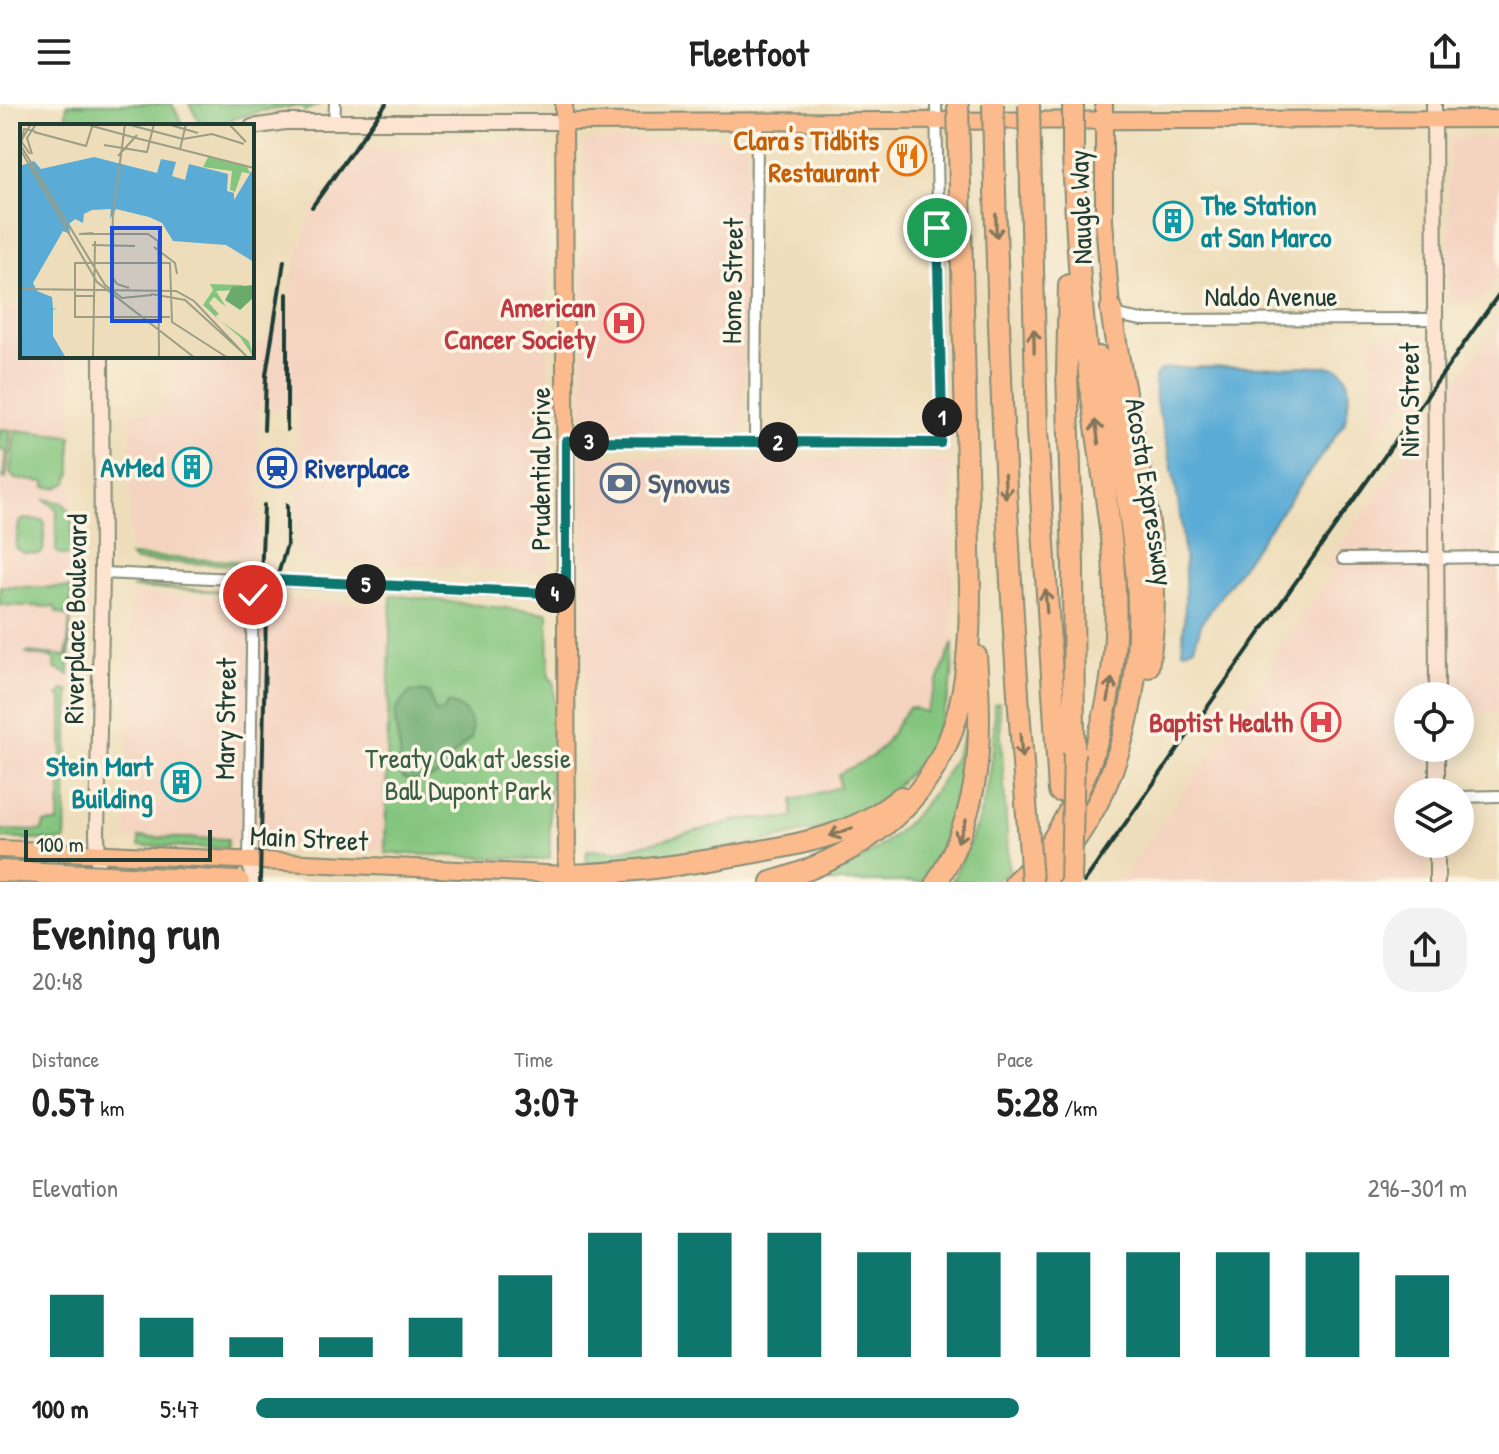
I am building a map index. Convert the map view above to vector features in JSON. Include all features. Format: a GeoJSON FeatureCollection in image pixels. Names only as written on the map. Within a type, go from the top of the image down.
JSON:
{"type":"FeatureCollection","features":[{"type":"Feature","properties":{"kind":"highway"},"geometry":{"type":"LineString","coordinates":[[937,882],[962,833],[978,769],[981,713],[970,588],[958,104]]}},
{"type":"Feature","properties":{"kind":"highway"},"geometry":{"type":"LineString","coordinates":[[993,104],[1005,486],[1032,882]]}},
{"type":"Feature","properties":{"kind":"highway"},"geometry":{"type":"LineString","coordinates":[[1029,104],[1037,429],[1059,791],[1068,882]]}},
{"type":"Feature","properties":{"kind":"highway"},"geometry":{"type":"LineString","coordinates":[[1068,882],[1074,753],[1073,539],[1067,372],[1073,104]]}},
{"type":"Feature","properties":{"kind":"highway"},"geometry":{"type":"LineString","coordinates":[[1015,882],[1050,844],[1084,780],[1101,732],[1115,659],[1115,562],[1091,389],[1073,153]]}},
{"type":"Feature","properties":{"kind":"highway","name":"Acosta Expressway"},"geometry":{"type":"LineString","coordinates":[[1044,882],[1088,818],[1108,780],[1125,725],[1139,624],[1139,577],[1132,527],[1077,235]]}},
{"type":"Feature","properties":{"kind":"highway"},"geometry":{"type":"LineString","coordinates":[[1108,780],[1143,691],[1152,643],[1156,586],[1150,521],[1111,308]]}},
{"type":"Feature","properties":{"kind":"highway"},"geometry":{"type":"LineString","coordinates":[[771,882],[837,859],[882,829],[912,799],[943,749],[954,724],[964,683],[970,588]]}},
{"type":"Feature","properties":{"kind":"highway"},"geometry":{"type":"LineString","coordinates":[[567,879],[658,869],[786,847],[835,835],[863,823],[892,804],[920,779],[943,749]]}},
{"type":"Feature","properties":{"kind":"highway"},"geometry":{"type":"LineString","coordinates":[[0,871],[239,882]]}},
{"type":"Feature","properties":{"kind":"main road","name":"Prudential Drive"},"geometry":{"type":"LineString","coordinates":[[564,104],[567,879]]}},
{"type":"Feature","properties":{"kind":"main road"},"geometry":{"type":"LineString","coordinates":[[254,127],[285,122],[757,121],[936,112],[1434,112],[1499,119]]}},
{"type":"Feature","properties":{"kind":"main road","name":"Naugle Way"},"geometry":{"type":"LineString","coordinates":[[1104,112],[1105,232],[1111,308]]}},
{"type":"Feature","properties":{"kind":"main road","name":"Nira Street"},"geometry":{"type":"LineString","coordinates":[[1434,112],[1437,682]]}},
{"type":"Feature","properties":{"kind":"main road","name":"Riverplace Boulevard"},"geometry":{"type":"LineString","coordinates":[[99,882],[101,358]]}},
{"type":"Feature","properties":{"kind":"main road","name":"Main Street"},"geometry":{"type":"LineString","coordinates":[[0,849],[249,861],[404,875],[567,879]]}},
{"type":"Feature","properties":{"kind":"main road"},"geometry":{"type":"LineString","coordinates":[[1437,858],[1437,882]]}},
{"type":"Feature","properties":{"kind":"main road","name":"Mary Street"},"geometry":{"type":"LineString","coordinates":[[249,861],[251,882]]}},
{"type":"Feature","properties":{"kind":"street"},"geometry":{"type":"LineString","coordinates":[[334,122],[335,104]]}},
{"type":"Feature","properties":{"kind":"street"},"geometry":{"type":"LineString","coordinates":[[566,441],[940,443],[936,112]]}},
{"type":"Feature","properties":{"kind":"street","name":"Home Street"},"geometry":{"type":"LineString","coordinates":[[755,442],[757,121]]}},
{"type":"Feature","properties":{"kind":"street","name":"Naldo Avenue"},"geometry":{"type":"LineString","coordinates":[[1111,308],[1121,316],[1142,320],[1435,319]]}},
{"type":"Feature","properties":{"kind":"street"},"geometry":{"type":"LineString","coordinates":[[1343,559],[1499,557]]}},
{"type":"Feature","properties":{"kind":"street"},"geometry":{"type":"LineString","coordinates":[[102,573],[566,594]]}},
{"type":"Feature","properties":{"kind":"street","name":"Mary Street"},"geometry":{"type":"LineString","coordinates":[[249,861],[253,579]]}},
{"type":"Feature","properties":{"kind":"street"},"geometry":{"type":"LineString","coordinates":[[1474,797],[1499,796]]}},
{"type":"Feature","properties":{"kind":"shaded area"},"geometry":{"type":"Polygon","coordinates":[[[747,137],[743,431],[582,429],[583,146],[589,140],[747,137]]]}},
{"type":"Feature","properties":{"kind":"shaded area"},"geometry":{"type":"Polygon","coordinates":[[[1499,137],[1499,277],[1482,301],[1449,302],[1449,138],[1499,137]]]}},
{"type":"Feature","properties":{"kind":"shaded area"},"geometry":{"type":"Polygon","coordinates":[[[429,141],[537,141],[548,154],[548,572],[312,561],[298,546],[298,407],[259,409],[258,555],[239,557],[130,552],[131,413],[158,412],[173,388],[174,358],[254,358],[254,342],[262,342],[291,309],[292,276],[314,209],[357,149],[429,149],[429,141]]]}},
{"type":"Feature","properties":{"kind":"shaded area"},"geometry":{"type":"Polygon","coordinates":[[[0,308],[20,309],[20,358],[71,358],[72,589],[65,841],[0,838],[0,308]]]}},
{"type":"Feature","properties":{"kind":"shaded area","name":"Baptist Health"},"geometry":{"type":"Polygon","coordinates":[[[1499,322],[1499,713],[1474,713],[1474,682],[1430,682],[1430,569],[1424,568],[1428,578],[1428,682],[1394,682],[1394,762],[1427,762],[1427,778],[1394,778],[1394,858],[1427,858],[1427,882],[1120,882],[1272,667],[1274,655],[1334,570],[1325,569],[1499,322]]]}},
{"type":"Feature","properties":{"kind":"shaded area"},"geometry":{"type":"Polygon","coordinates":[[[1423,335],[1424,378],[1371,443],[1370,336],[1423,335]]]}},
{"type":"Feature","properties":{"kind":"shaded area"},"geometry":{"type":"Polygon","coordinates":[[[582,455],[950,460],[953,642],[926,712],[910,707],[901,714],[895,731],[879,751],[838,774],[841,787],[793,800],[794,818],[743,819],[618,851],[587,850],[582,455]]]}},
{"type":"Feature","properties":{"kind":"shaded area"},"geometry":{"type":"Polygon","coordinates":[[[131,594],[391,604],[385,850],[126,839],[131,594]]]}},
{"type":"Feature","properties":{"kind":"green space"},"geometry":{"type":"Polygon","coordinates":[[[67,104],[172,104],[183,124],[65,124],[67,104]]]}},
{"type":"Feature","properties":{"kind":"green space"},"geometry":{"type":"Polygon","coordinates":[[[189,104],[319,104],[305,111],[300,106],[261,111],[222,124],[201,124],[189,104]]]}},
{"type":"Feature","properties":{"kind":"green space"},"geometry":{"type":"Polygon","coordinates":[[[0,429],[11,430],[6,479],[3,478],[6,451],[0,450],[0,429]]]}},
{"type":"Feature","properties":{"kind":"green space"},"geometry":{"type":"Polygon","coordinates":[[[15,430],[71,436],[71,473],[67,483],[57,488],[45,487],[45,482],[15,479],[10,473],[15,430]]]}},
{"type":"Feature","properties":{"kind":"green space"},"geometry":{"type":"Polygon","coordinates":[[[44,499],[63,503],[72,514],[72,554],[62,555],[56,551],[57,509],[44,499]]]}},
{"type":"Feature","properties":{"kind":"green space"},"geometry":{"type":"Polygon","coordinates":[[[22,519],[42,520],[45,524],[43,551],[40,554],[23,553],[16,548],[22,519]]]}},
{"type":"Feature","properties":{"kind":"green space"},"geometry":{"type":"Polygon","coordinates":[[[130,556],[238,561],[238,565],[136,561],[130,556]]]}},
{"type":"Feature","properties":{"kind":"green space"},"geometry":{"type":"Polygon","coordinates":[[[0,586],[71,588],[69,675],[54,668],[54,658],[26,654],[67,656],[70,617],[56,612],[55,607],[0,605],[0,586]]]}},
{"type":"Feature","properties":{"kind":"green space"},"geometry":{"type":"Polygon","coordinates":[[[146,587],[239,592],[132,588],[146,587]]]}},
{"type":"Feature","properties":{"kind":"green space","name":"Treaty Oak at Jessie Ball Dupont Park"},"geometry":{"type":"Polygon","coordinates":[[[391,595],[548,613],[549,677],[554,682],[555,785],[549,789],[550,858],[385,853],[391,595]]]}},
{"type":"Feature","properties":{"kind":"green space"},"geometry":{"type":"Polygon","coordinates":[[[953,642],[952,679],[947,702],[922,759],[888,795],[850,821],[772,840],[613,865],[586,863],[587,850],[618,851],[743,819],[793,818],[793,800],[840,787],[838,774],[877,752],[910,707],[926,712],[953,642]]]}},
{"type":"Feature","properties":{"kind":"green space"},"geometry":{"type":"Polygon","coordinates":[[[63,690],[69,690],[65,841],[0,838],[0,830],[42,831],[44,823],[58,823],[62,774],[62,697],[58,696],[63,690]]]}},
{"type":"Feature","properties":{"kind":"green space"},"geometry":{"type":"Polygon","coordinates":[[[410,692],[429,693],[435,712],[443,711],[448,703],[464,711],[472,732],[471,739],[446,761],[440,775],[413,781],[403,778],[395,717],[410,692]]]}},
{"type":"Feature","properties":{"kind":"green space"},"geometry":{"type":"Polygon","coordinates":[[[999,703],[1009,871],[994,882],[951,882],[972,838],[985,796],[993,753],[994,704],[999,703]]]}},
{"type":"Feature","properties":{"kind":"green space"},"geometry":{"type":"Polygon","coordinates":[[[966,730],[967,765],[956,808],[922,882],[813,882],[863,858],[907,823],[942,780],[966,730]]]}},
{"type":"Feature","properties":{"kind":"green space"},"geometry":{"type":"Polygon","coordinates":[[[139,837],[228,839],[227,848],[139,846],[139,837]]]}},
{"type":"Feature","properties":{"kind":"green space"},"geometry":{"type":"Polygon","coordinates":[[[0,854],[70,857],[69,864],[0,860],[0,854]]]}},
{"type":"Feature","properties":{"kind":"water"},"geometry":{"type":"Polygon","coordinates":[[[1320,366],[1339,369],[1347,379],[1348,403],[1344,424],[1202,622],[1194,647],[1185,651],[1182,649],[1185,584],[1181,522],[1155,397],[1155,376],[1168,368],[1320,366]]]}},
{"type":"Feature","properties":{"kind":"railway"},"geometry":{"type":"LineString","coordinates":[[312,207],[386,104]]}},
{"type":"Feature","properties":{"kind":"railway"},"geometry":{"type":"LineString","coordinates":[[264,430],[266,375],[284,261]]}},
{"type":"Feature","properties":{"kind":"railway"},"geometry":{"type":"LineString","coordinates":[[287,294],[287,430]]}},
{"type":"Feature","properties":{"kind":"railway"},"geometry":{"type":"LineString","coordinates":[[1084,882],[1499,294]]}},
{"type":"Feature","properties":{"kind":"railway"},"geometry":{"type":"LineString","coordinates":[[260,602],[264,505]]}},
{"type":"Feature","properties":{"kind":"railway"},"geometry":{"type":"LineString","coordinates":[[260,882],[266,613],[287,545],[287,505]]}},
{"type":"Feature","properties":{"kind":"place","name":"Clara's Tidbits Restaurant"},"geometry":{"type":"Point","coordinates":[907,156]}},
{"type":"Feature","properties":{"kind":"place","name":"The Station at San Marco"},"geometry":{"type":"Point","coordinates":[1173,221]}},
{"type":"Feature","properties":{"kind":"place","name":"American Cancer Society"},"geometry":{"type":"Point","coordinates":[624,323]}},
{"type":"Feature","properties":{"kind":"place","name":"AvMed"},"geometry":{"type":"Point","coordinates":[192,467]}},
{"type":"Feature","properties":{"kind":"place","name":"Riverplace"},"geometry":{"type":"Point","coordinates":[277,468]}},
{"type":"Feature","properties":{"kind":"place","name":"Synovus"},"geometry":{"type":"Point","coordinates":[620,483]}},
{"type":"Feature","properties":{"kind":"place","name":"Baptist Health"},"geometry":{"type":"Point","coordinates":[1321,722]}},
{"type":"Feature","properties":{"kind":"place","name":"Stein Mart Building"},"geometry":{"type":"Point","coordinates":[181,782]}},
{"type":"Feature","properties":{"kind":"route"},"geometry":{"type":"LineString","coordinates":[[253,595],[253,579],[566,594],[566,441],[940,443],[937,228]]}}]}
